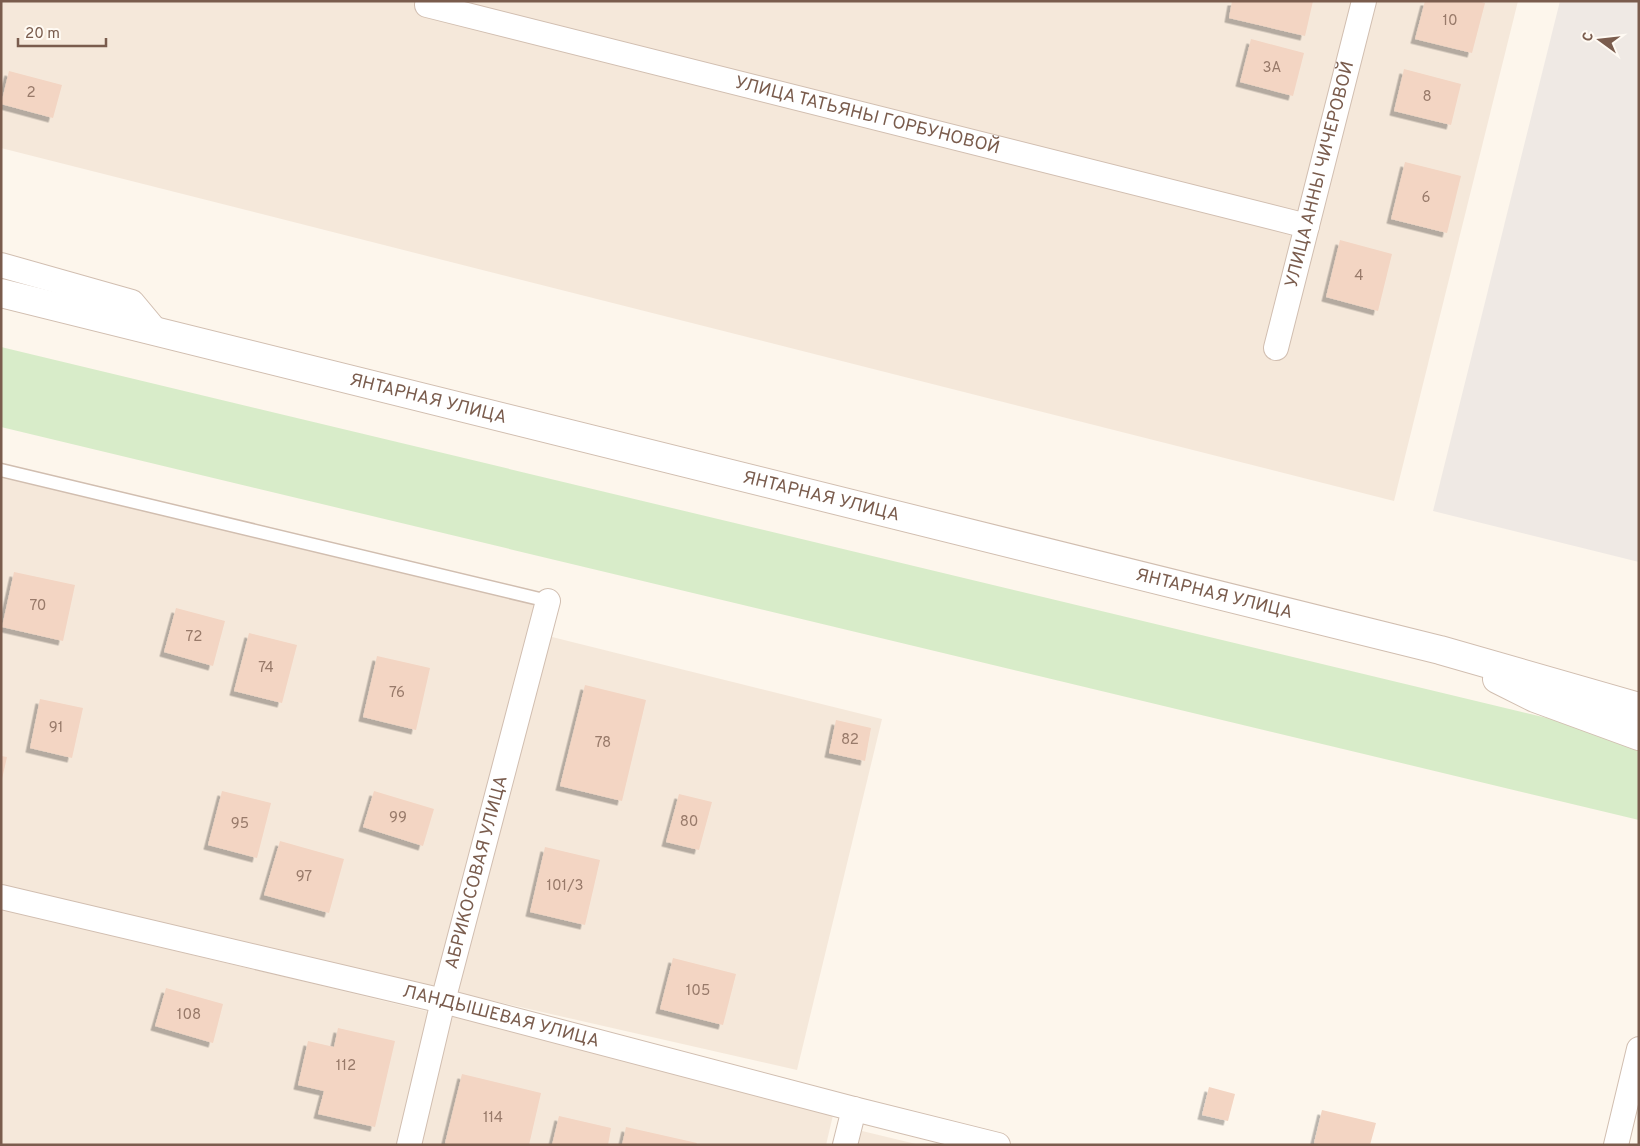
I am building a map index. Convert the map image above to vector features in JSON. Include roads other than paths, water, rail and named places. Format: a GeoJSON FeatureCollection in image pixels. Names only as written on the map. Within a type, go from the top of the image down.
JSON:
{"type":"FeatureCollection","features":[{"type":"Feature","properties":{"kind":"street","name":"УЛИЦА АННЫ ЧИЧЕРОВОЙ"},"geometry":{"type":"LineString","coordinates":[[1276,348],[1364,1]]}},
{"type":"Feature","properties":{"kind":"street","name":"УЛИЦА ТАТЬЯНЫ ГОРБУНОВОЙ"},"geometry":{"type":"LineString","coordinates":[[427,5],[1307,226]]}},
{"type":"Feature","properties":{"kind":"street"},"geometry":{"type":"LineString","coordinates":[[1,265],[132,302],[157,332]]}},
{"type":"Feature","properties":{"kind":"street","name":"ЯНТАРНАЯ УЛИЦА"},"geometry":{"type":"LineString","coordinates":[[1,293],[1440,650],[1639,706]]}},
{"type":"Feature","properties":{"kind":"street","name":"АБРИКОСОВАЯ УЛИЦА"},"geometry":{"type":"LineString","coordinates":[[408,1145],[443,1001],[548,600]]}},
{"type":"Feature","properties":{"kind":"street"},"geometry":{"type":"LineString","coordinates":[[1440,650],[1535,698],[1639,736]]}},
{"type":"Feature","properties":{"kind":"street","name":"ЛАНДЫШЕВАЯ УЛИЦА"},"geometry":{"type":"LineString","coordinates":[[1,897],[443,1001],[998,1145]]}},
{"type":"Feature","properties":{"kind":"street"},"geometry":{"type":"LineString","coordinates":[[1616,1145],[1639,1050]]}},
{"type":"Feature","properties":{"kind":"street"},"geometry":{"type":"LineString","coordinates":[[845,1145],[854,1109]]}},
{"type":"Feature","properties":{"kind":"lane"},"geometry":{"type":"LineString","coordinates":[[1,470],[548,600]]}}]}
